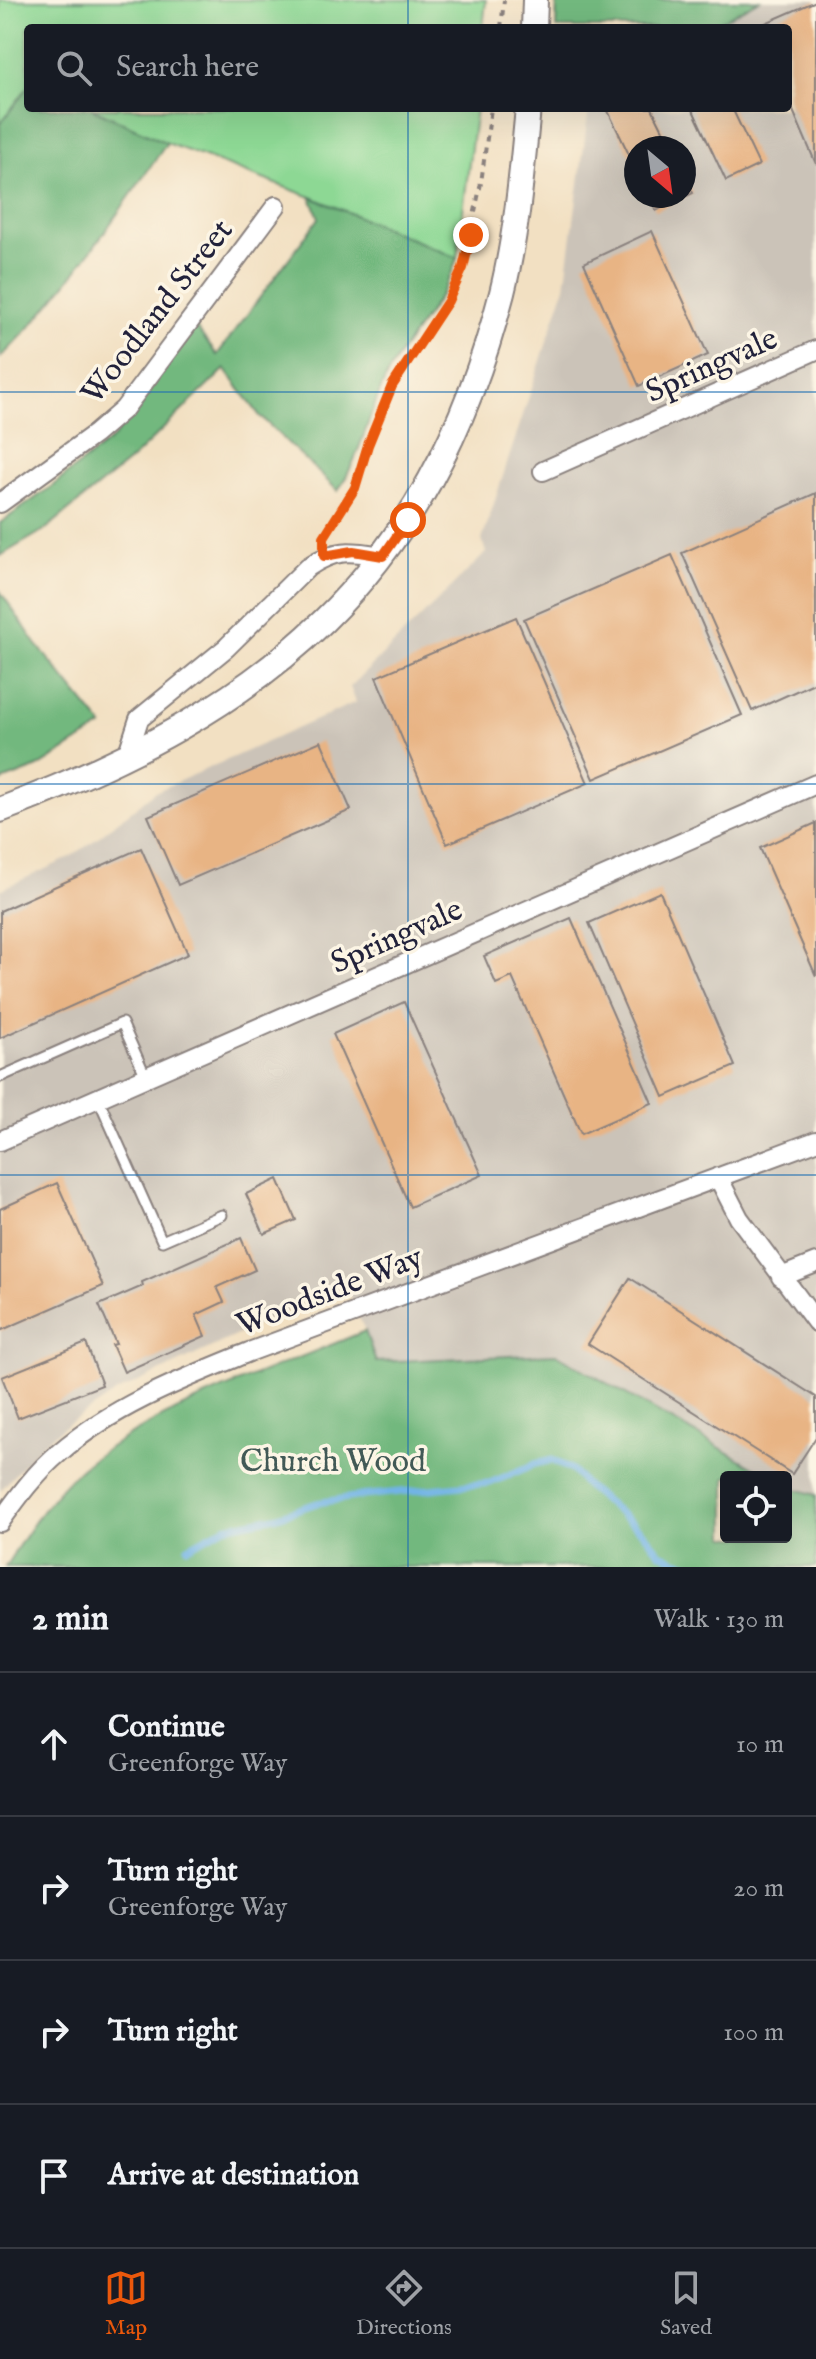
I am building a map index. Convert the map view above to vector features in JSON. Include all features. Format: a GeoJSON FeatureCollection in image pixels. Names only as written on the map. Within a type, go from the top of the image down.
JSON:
{"type":"FeatureCollection","features":[{"type":"Feature","properties":{"kind":"street"},"geometry":{"type":"LineString","coordinates":[[534,24],[535,0]]}},
{"type":"Feature","properties":{"kind":"street"},"geometry":{"type":"LineString","coordinates":[[0,810],[127,756],[192,722],[251,683],[288,654],[345,601],[383,556],[441,463],[476,381],[502,291],[519,199],[528,112]]}},
{"type":"Feature","properties":{"kind":"street","name":"Woodland Street"},"geometry":{"type":"LineString","coordinates":[[0,503],[95,434],[124,409],[276,206]]}},
{"type":"Feature","properties":{"kind":"street","name":"Springvale"},"geometry":{"type":"LineString","coordinates":[[543,471],[816,350]]}},
{"type":"Feature","properties":{"kind":"street"},"geometry":{"type":"LineString","coordinates":[[127,756],[139,719],[226,648],[308,567],[324,556],[353,551],[383,556]]}},
{"type":"Feature","properties":{"kind":"street","name":"Springvale"},"geometry":{"type":"LineString","coordinates":[[0,1141],[816,784]]}},
{"type":"Feature","properties":{"kind":"street","name":"Woodside Way"},"geometry":{"type":"LineString","coordinates":[[0,1522],[26,1486],[59,1453],[94,1427],[169,1385],[249,1352],[816,1141]]}},
{"type":"Feature","properties":{"kind":"street"},"geometry":{"type":"LineString","coordinates":[[718,1177],[739,1218],[816,1322]]}},
{"type":"Feature","properties":{"kind":"street"},"geometry":{"type":"LineString","coordinates":[[781,1277],[816,1263]]}},
{"type":"Feature","properties":{"kind":"lane"},"geometry":{"type":"LineString","coordinates":[[0,1077],[122,1023],[146,1077]]}},
{"type":"Feature","properties":{"kind":"lane"},"geometry":{"type":"LineString","coordinates":[[98,1098],[162,1241],[222,1215]]}},
{"type":"Feature","properties":{"kind":"path"},"geometry":{"type":"LineString","coordinates":[[501,24],[504,0]]}},
{"type":"Feature","properties":{"kind":"path"},"geometry":{"type":"LineString","coordinates":[[324,556],[324,537],[355,488],[368,445],[392,386],[448,301],[463,268],[481,183],[490,112]]}},
{"type":"Feature","properties":{"kind":"shaded area"},"geometry":{"type":"Polygon","coordinates":[[[759,0],[816,0],[816,1495],[792,1488],[792,1471],[761,1471],[556,1354],[376,1362],[344,1284],[115,1393],[38,1448],[0,1491],[0,890],[65,860],[155,792],[356,702],[350,687],[486,553],[482,540],[565,287],[588,112],[792,112],[792,24],[716,24],[759,0]]]}},
{"type":"Feature","properties":{"kind":"green space"},"geometry":{"type":"Polygon","coordinates":[[[0,0],[486,0],[483,24],[24,24],[24,92],[0,124],[0,0]]]}},
{"type":"Feature","properties":{"kind":"green space"},"geometry":{"type":"Polygon","coordinates":[[[557,0],[759,0],[716,24],[556,24],[557,0]]]}},
{"type":"Feature","properties":{"kind":"green space"},"geometry":{"type":"Polygon","coordinates":[[[24,92],[24,112],[100,112],[167,143],[68,282],[0,358],[0,124],[24,92]]]}},
{"type":"Feature","properties":{"kind":"green space"},"geometry":{"type":"Polygon","coordinates":[[[100,112],[475,112],[457,258],[311,197],[167,143],[100,112]]]}},
{"type":"Feature","properties":{"kind":"green space"},"geometry":{"type":"Polygon","coordinates":[[[311,197],[457,258],[444,289],[390,370],[338,491],[260,416],[225,369],[133,458],[46,529],[0,556],[0,523],[113,438],[194,325],[217,355],[319,218],[311,197]]]}},
{"type":"Feature","properties":{"kind":"green space"},"geometry":{"type":"Polygon","coordinates":[[[0,591],[37,645],[103,726],[38,767],[0,782],[0,591]]]}},
{"type":"Feature","properties":{"kind":"green space","name":"Church Wood"},"geometry":{"type":"Polygon","coordinates":[[[365,1331],[376,1362],[556,1354],[761,1471],[720,1471],[720,1543],[792,1543],[792,1488],[816,1495],[816,1567],[5,1567],[44,1508],[80,1469],[156,1420],[225,1388],[365,1331]]]}},
{"type":"Feature","properties":{"kind":"building"},"geometry":{"type":"Polygon","coordinates":[[[816,1],[816,164],[792,108],[792,24],[763,24],[816,1]]]}},
{"type":"Feature","properties":{"kind":"building"},"geometry":{"type":"Polygon","coordinates":[[[608,112],[654,112],[666,136],[624,136],[624,144],[608,112]]]}},
{"type":"Feature","properties":{"kind":"building"},"geometry":{"type":"Polygon","coordinates":[[[694,112],[734,112],[759,165],[726,181],[694,112]]]}},
{"type":"Feature","properties":{"kind":"building"},"geometry":{"type":"Polygon","coordinates":[[[652,231],[708,355],[639,386],[584,263],[652,231]]]}},
{"type":"Feature","properties":{"kind":"building"},"geometry":{"type":"Polygon","coordinates":[[[816,493],[816,682],[752,711],[682,553],[816,493]]]}},
{"type":"Feature","properties":{"kind":"building"},"geometry":{"type":"Polygon","coordinates":[[[672,555],[742,715],[594,779],[524,619],[672,555]]]}},
{"type":"Feature","properties":{"kind":"building"},"geometry":{"type":"Polygon","coordinates":[[[516,617],[588,783],[447,844],[376,677],[516,617]]]}},
{"type":"Feature","properties":{"kind":"building"},"geometry":{"type":"Polygon","coordinates":[[[321,741],[351,810],[178,885],[148,816],[321,741]]]}},
{"type":"Feature","properties":{"kind":"building"},"geometry":{"type":"Polygon","coordinates":[[[816,823],[816,976],[760,848],[816,823]]]}},
{"type":"Feature","properties":{"kind":"building"},"geometry":{"type":"Polygon","coordinates":[[[141,848],[188,954],[0,1038],[0,911],[141,848]]]}},
{"type":"Feature","properties":{"kind":"building"},"geometry":{"type":"Polygon","coordinates":[[[660,892],[735,1066],[664,1097],[589,923],[660,892]]]}},
{"type":"Feature","properties":{"kind":"building"},"geometry":{"type":"Polygon","coordinates":[[[571,918],[652,1103],[581,1134],[512,977],[496,984],[484,956],[571,918]]]}},
{"type":"Feature","properties":{"kind":"building"},"geometry":{"type":"Polygon","coordinates":[[[404,1002],[482,1175],[410,1207],[333,1034],[404,1002]]]}},
{"type":"Feature","properties":{"kind":"building"},"geometry":{"type":"Polygon","coordinates":[[[278,1179],[296,1220],[264,1234],[246,1194],[278,1179]]]}},
{"type":"Feature","properties":{"kind":"building"},"geometry":{"type":"Polygon","coordinates":[[[57,1183],[103,1286],[0,1331],[0,1209],[57,1183]]]}},
{"type":"Feature","properties":{"kind":"building"},"geometry":{"type":"Polygon","coordinates":[[[241,1238],[255,1270],[217,1287],[224,1302],[196,1315],[205,1336],[124,1372],[99,1305],[143,1286],[142,1282],[241,1238]]]}},
{"type":"Feature","properties":{"kind":"building"},"geometry":{"type":"Polygon","coordinates":[[[630,1278],[816,1397],[816,1437],[792,1474],[792,1471],[787,1471],[588,1344],[630,1278]]]}},
{"type":"Feature","properties":{"kind":"building"},"geometry":{"type":"Polygon","coordinates":[[[86,1343],[102,1385],[18,1418],[2,1377],[86,1343]]]}},
{"type":"Feature","properties":{"kind":"waterway"},"geometry":{"type":"LineString","coordinates":[[188,1547],[225,1527],[275,1517],[317,1503],[490,1483],[552,1460],[572,1470],[586,1486],[643,1532],[660,1553],[675,1561],[699,1567]]}},
{"type":"Feature","properties":{"kind":"route"},"geometry":{"type":"LineString","coordinates":[[408,520],[383,556],[353,551],[324,556],[324,537],[355,488],[368,445],[392,386],[448,301],[463,268],[471,235]]}}]}
